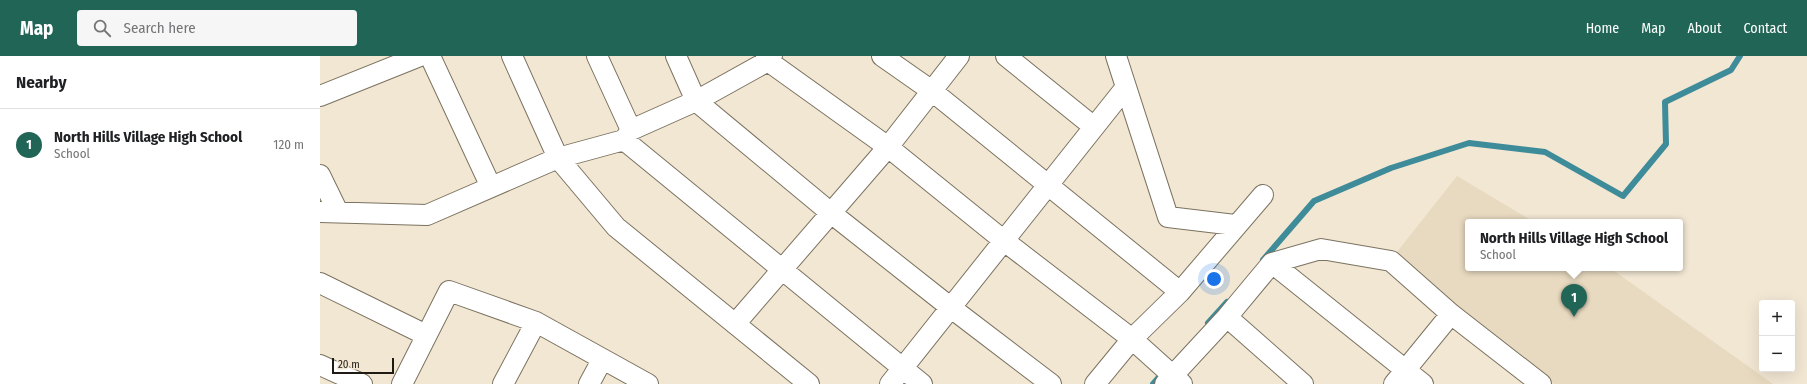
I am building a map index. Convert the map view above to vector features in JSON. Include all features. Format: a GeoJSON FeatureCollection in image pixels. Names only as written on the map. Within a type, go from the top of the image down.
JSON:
{"type":"FeatureCollection","features":[{"type":"Feature","properties":{"kind":"street"},"geometry":{"type":"LineString","coordinates":[[320,96],[420,56]]}},
{"type":"Feature","properties":{"kind":"street"},"geometry":{"type":"LineString","coordinates":[[430,56],[491,187]]}},
{"type":"Feature","properties":{"kind":"street"},"geometry":{"type":"LineString","coordinates":[[512,56],[558,158],[616,227],[809,384]]}},
{"type":"Feature","properties":{"kind":"street"},"geometry":{"type":"LineString","coordinates":[[597,56],[627,135],[782,270],[896,376],[922,384]]}},
{"type":"Feature","properties":{"kind":"street"},"geometry":{"type":"LineString","coordinates":[[676,56],[696,101],[831,213],[1051,384]]}},
{"type":"Feature","properties":{"kind":"street"},"geometry":{"type":"LineString","coordinates":[[882,56],[932,91],[1180,292]]}},
{"type":"Feature","properties":{"kind":"street"},"geometry":{"type":"LineString","coordinates":[[735,324],[888,146],[959,56]]}},
{"type":"Feature","properties":{"kind":"street"},"geometry":{"type":"LineString","coordinates":[[1006,56],[1094,127]]}},
{"type":"Feature","properties":{"kind":"street"},"geometry":{"type":"LineString","coordinates":[[1116,56],[1168,217],[1235,225]]}},
{"type":"Feature","properties":{"kind":"street"},"geometry":{"type":"LineString","coordinates":[[320,175],[329,212],[427,215],[558,158],[627,135],[696,101],[769,58],[888,146],[1003,240],[1136,343],[1171,379],[1227,317],[1272,263],[1321,249],[1391,261],[1451,314],[1541,384]]}},
{"type":"Feature","properties":{"kind":"street"},"geometry":{"type":"LineString","coordinates":[[896,376],[1047,184],[1126,87]]}},
{"type":"Feature","properties":{"kind":"street"},"geometry":{"type":"LineString","coordinates":[[1095,384],[1136,343],[1262,195]]}},
{"type":"Feature","properties":{"kind":"street"},"geometry":{"type":"LineString","coordinates":[[1272,263],[1400,377],[1423,384]]}},
{"type":"Feature","properties":{"kind":"street"},"geometry":{"type":"LineString","coordinates":[[320,283],[426,335]]}},
{"type":"Feature","properties":{"kind":"street"},"geometry":{"type":"LineString","coordinates":[[402,384],[449,291],[536,322],[602,360],[648,384]]}},
{"type":"Feature","properties":{"kind":"street"},"geometry":{"type":"LineString","coordinates":[[1400,377],[1451,314]]}},
{"type":"Feature","properties":{"kind":"street"},"geometry":{"type":"LineString","coordinates":[[1227,317],[1303,384]]}},
{"type":"Feature","properties":{"kind":"street"},"geometry":{"type":"LineString","coordinates":[[503,384],[536,322]]}},
{"type":"Feature","properties":{"kind":"street"},"geometry":{"type":"LineString","coordinates":[[589,384],[602,360]]}},
{"type":"Feature","properties":{"kind":"street"},"geometry":{"type":"LineString","coordinates":[[320,365],[362,384]]}},
{"type":"Feature","properties":{"kind":"shaded area"},"geometry":{"type":"Polygon","coordinates":[[[1457,176],[1529,219],[1465,219],[1465,271],[1614,271],[1773,384],[1554,384],[1393,257],[1457,176]]]}},
{"type":"Feature","properties":{"kind":"waterway"},"geometry":{"type":"LineString","coordinates":[[1263,260],[1314,201],[1391,168],[1469,143],[1545,152],[1623,196],[1666,144],[1665,102],[1731,70],[1740,56]]}},
{"type":"Feature","properties":{"kind":"waterway"},"geometry":{"type":"LineString","coordinates":[[1208,323],[1227,302]]}},
{"type":"Feature","properties":{"kind":"waterway"},"geometry":{"type":"LineString","coordinates":[[1153,384],[1160,376]]}},
{"type":"Feature","properties":{"kind":"place","name":"North Hills Village High School"},"geometry":{"type":"Point","coordinates":[1574,317]}}]}
